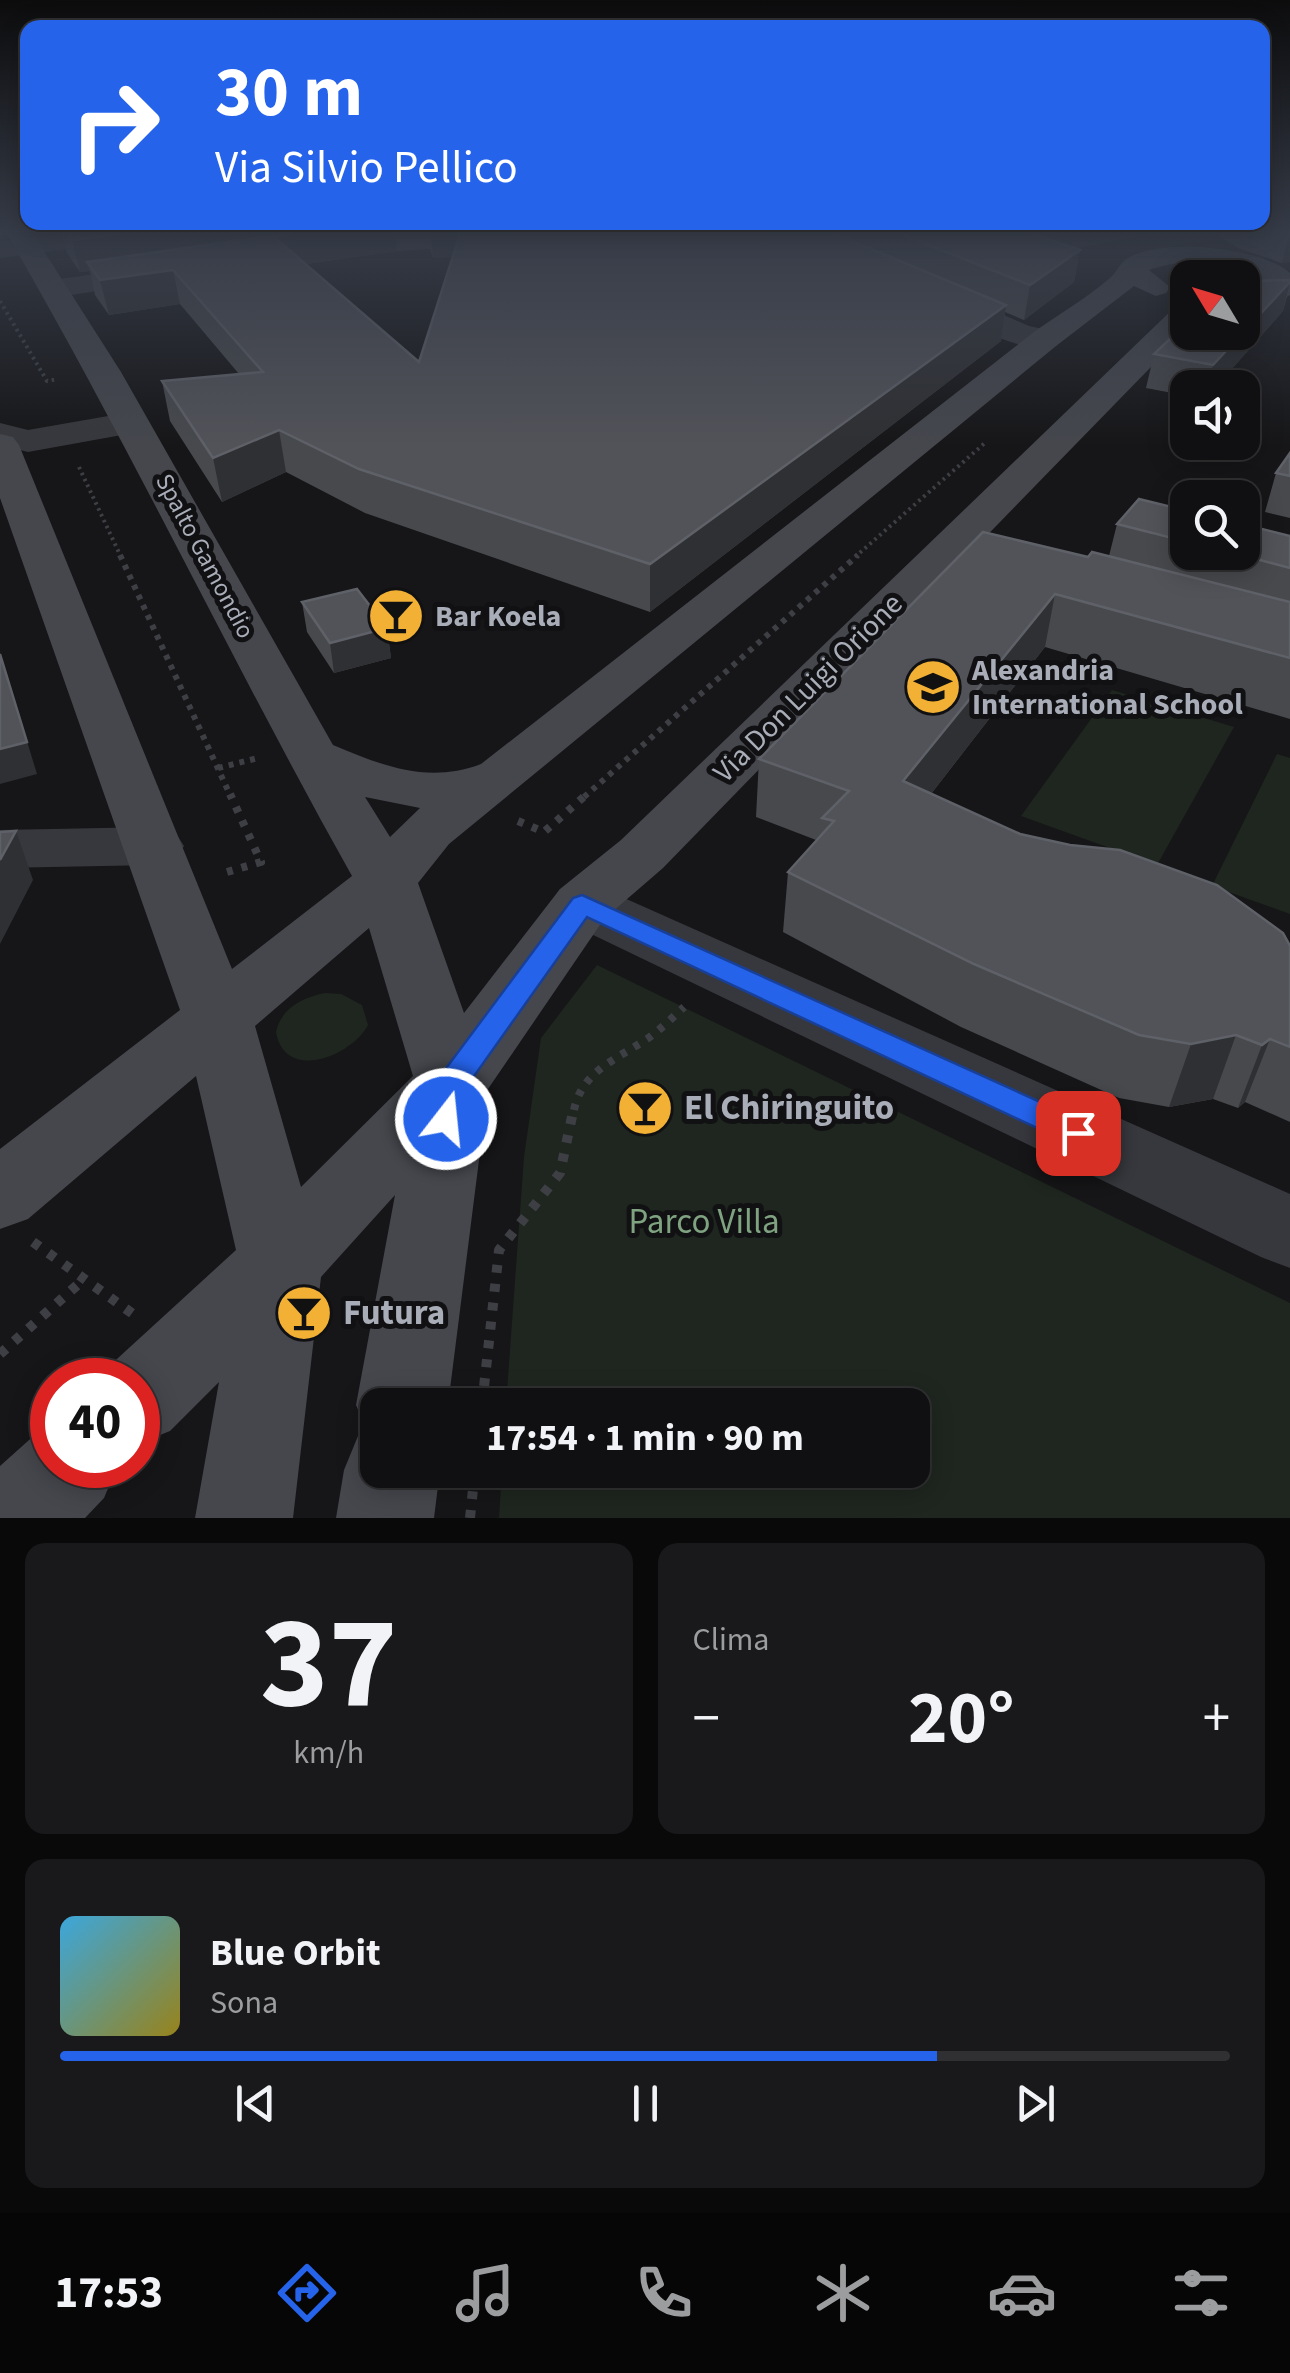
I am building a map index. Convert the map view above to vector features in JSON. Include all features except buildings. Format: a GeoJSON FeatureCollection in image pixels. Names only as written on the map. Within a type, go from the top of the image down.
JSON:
{"type":"FeatureCollection","features":[{"type":"Feature","properties":{"kind":"main road","name":"Spalto Gamondio"},"geometry":{"type":"LineString","coordinates":[[63,305],[312,756],[386,880],[452,1083]]}},
{"type":"Feature","properties":{"kind":"main road"},"geometry":{"type":"LineString","coordinates":[[0,1195],[386,880],[428,831],[1092,305]]}},
{"type":"Feature","properties":{"kind":"main road","name":"Via Don Luigi Orione"},"geometry":{"type":"LineString","coordinates":[[452,1083],[582,904],[642,854],[1170,329]]}},
{"type":"Feature","properties":{"kind":"main road"},"geometry":{"type":"LineString","coordinates":[[5,445],[217,1016],[281,1262],[244,1518]]}},
{"type":"Feature","properties":{"kind":"main road"},"geometry":{"type":"LineString","coordinates":[[312,756],[411,792],[431,794],[462,789],[501,776]]}},
{"type":"Feature","properties":{"kind":"main road"},"geometry":{"type":"LineString","coordinates":[[160,1379],[281,1262],[452,1083]]}},
{"type":"Feature","properties":{"kind":"main road"},"geometry":{"type":"LineString","coordinates":[[405,1388],[452,1083]]}},
{"type":"Feature","properties":{"kind":"main road"},"geometry":{"type":"LineString","coordinates":[[16,1518],[47,1488]]}},
{"type":"Feature","properties":{"kind":"main road"},"geometry":{"type":"LineString","coordinates":[[385,1518],[389,1488]]}},
{"type":"Feature","properties":{"kind":"street"},"geometry":{"type":"LineString","coordinates":[[958,305],[1045,340]]}},
{"type":"Feature","properties":{"kind":"street"},"geometry":{"type":"LineString","coordinates":[[5,445],[127,416]]}},
{"type":"Feature","properties":{"kind":"street"},"geometry":{"type":"LineString","coordinates":[[946,549],[1004,564]]}},
{"type":"Feature","properties":{"kind":"street"},"geometry":{"type":"LineString","coordinates":[[0,849],[154,846]]}},
{"type":"Feature","properties":{"kind":"street"},"geometry":{"type":"LineString","coordinates":[[582,904],[1290,1232]]}},
{"type":"Feature","properties":{"kind":"path"},"geometry":{"type":"LineString","coordinates":[[2,305],[47,381]]}},
{"type":"Feature","properties":{"kind":"path"},"geometry":{"type":"LineString","coordinates":[[544,832],[991,437]]}},
{"type":"Feature","properties":{"kind":"path"},"geometry":{"type":"LineString","coordinates":[[73,453],[261,862],[227,872]]}},
{"type":"Feature","properties":{"kind":"path"},"geometry":{"type":"LineString","coordinates":[[484,1388],[499,1250],[560,1172],[576,1095],[594,1072],[650,1038],[692,999]]}},
{"type":"Feature","properties":{"kind":"path"},"geometry":{"type":"LineString","coordinates":[[0,1354],[84,1278]]}},
{"type":"Feature","properties":{"kind":"path"},"geometry":{"type":"LineString","coordinates":[[470,1518],[474,1488]]}},
{"type":"Feature","properties":{"kind":"green space"},"geometry":{"type":"Polygon","coordinates":[[[1112,690],[1234,727],[1157,865],[1021,816],[1112,690]]]}},
{"type":"Feature","properties":{"kind":"green space"},"geometry":{"type":"Polygon","coordinates":[[[1277,754],[1290,758],[1290,914],[1212,886],[1277,754]]]}},
{"type":"Feature","properties":{"kind":"green space","name":"Parco Villa"},"geometry":{"type":"Polygon","coordinates":[[[597,965],[1290,1303],[1290,1518],[499,1518],[501,1488],[930,1488],[930,1388],[507,1388],[524,1157],[541,1038],[597,965]]]}},
{"type":"Feature","properties":{"kind":"green space"},"geometry":{"type":"Polygon","coordinates":[[[325,993],[341,994],[362,1005],[368,1025],[360,1036],[334,1054],[305,1060],[292,1057],[282,1048],[276,1032],[279,1023],[294,1005],[325,993]]]}},
{"type":"Feature","properties":{"kind":"place","name":"Bar Koela"},"geometry":{"type":"Point","coordinates":[396,616]}},
{"type":"Feature","properties":{"kind":"place","name":"Alexandria International School"},"geometry":{"type":"Point","coordinates":[933,687]}},
{"type":"Feature","properties":{"kind":"place","name":"El Chiringuito"},"geometry":{"type":"Point","coordinates":[645,1108]}},
{"type":"Feature","properties":{"kind":"place","name":"Futura"},"geometry":{"type":"Point","coordinates":[304,1313]}},
{"type":"Feature","properties":{"kind":"route"},"geometry":{"type":"LineString","coordinates":[[446,1119],[452,1083],[582,904],[1078,1133]]}}]}
